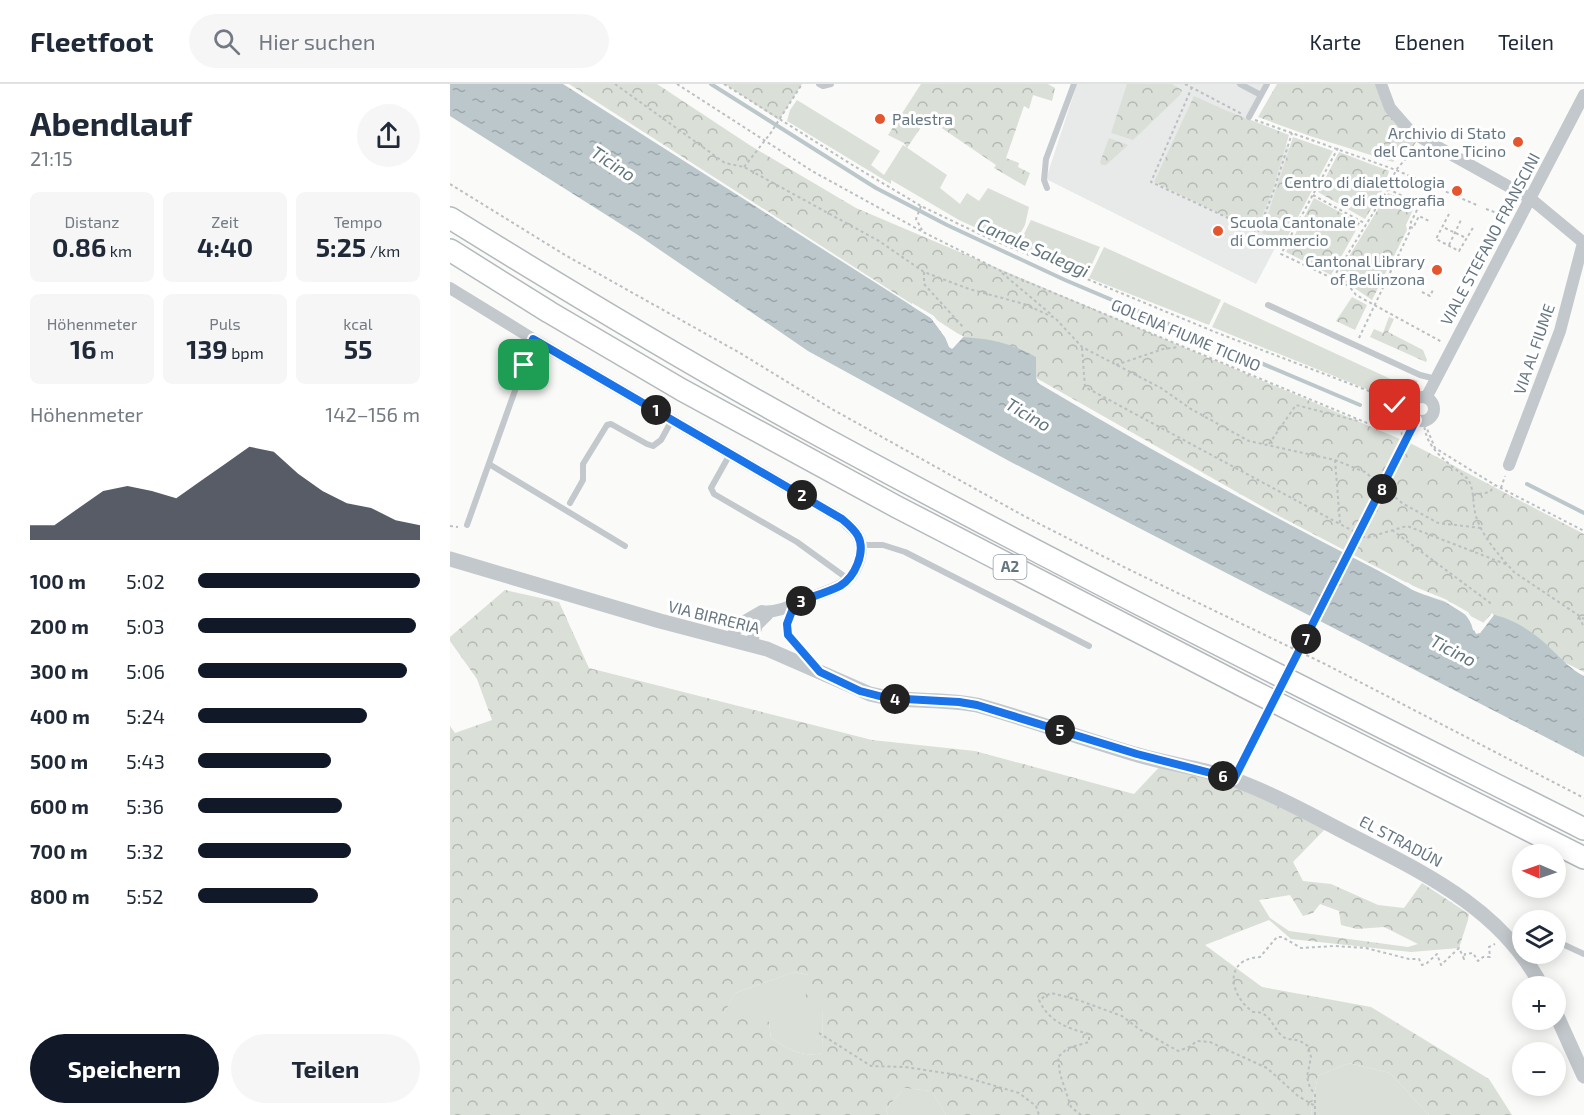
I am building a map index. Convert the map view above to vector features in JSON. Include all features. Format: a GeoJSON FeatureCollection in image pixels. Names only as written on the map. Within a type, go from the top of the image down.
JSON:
{"type":"FeatureCollection","features":[{"type":"Feature","properties":{"kind":"highway","name":"A2"},"geometry":{"type":"LineString","coordinates":[[450,218],[632,329],[842,448],[1185,628],[1584,829]]}},
{"type":"Feature","properties":{"kind":"highway","name":"A2"},"geometry":{"type":"LineString","coordinates":[[450,250],[625,357],[846,480],[1230,680],[1584,858]]}},
{"type":"Feature","properties":{"kind":"street"},"geometry":{"type":"LineString","coordinates":[[1381,84],[1390,108],[1411,132],[1531,199],[1584,243]]}},
{"type":"Feature","properties":{"kind":"street","name":"VIALE STEFANO FRANSCINI"},"geometry":{"type":"LineString","coordinates":[[1426,398],[1531,199],[1579,115],[1584,95]]}},
{"type":"Feature","properties":{"kind":"street","name":"VIA AL FIUME"},"geometry":{"type":"LineString","coordinates":[[1509,465],[1560,331],[1584,243]]}},
{"type":"Feature","properties":{"kind":"street"},"geometry":{"type":"LineString","coordinates":[[450,288],[533,339],[842,519],[855,531],[861,545],[857,566],[848,579],[840,585],[795,603],[769,612],[762,611],[743,622],[729,639]]}},
{"type":"Feature","properties":{"kind":"street"},"geometry":{"type":"LineString","coordinates":[[1418,398],[1426,398],[1432,403],[1434,410],[1431,417],[1415,416],[1418,398]]}},
{"type":"Feature","properties":{"kind":"street","name":"VIA BIRRERIA"},"geometry":{"type":"LineString","coordinates":[[450,559],[660,621],[751,644],[784,655],[870,694],[887,698],[977,705],[1146,757],[1210,773]]}},
{"type":"Feature","properties":{"kind":"street"},"geometry":{"type":"LineString","coordinates":[[751,644],[757,625],[769,612]]}},
{"type":"Feature","properties":{"kind":"street","name":"EL STRADÚN"},"geometry":{"type":"LineString","coordinates":[[1210,773],[1234,779],[1269,794],[1426,874],[1471,903],[1512,942]]}},
{"type":"Feature","properties":{"kind":"street"},"geometry":{"type":"LineString","coordinates":[[1563,1030],[1584,1076]]}},
{"type":"Feature","properties":{"kind":"lane"},"geometry":{"type":"LineString","coordinates":[[819,84],[823,86],[831,84]]}},
{"type":"Feature","properties":{"kind":"lane"},"geometry":{"type":"LineString","coordinates":[[1047,188],[1044,180],[1046,159],[1074,84]]}},
{"type":"Feature","properties":{"kind":"lane"},"geometry":{"type":"LineString","coordinates":[[1240,84],[1261,96]]}},
{"type":"Feature","properties":{"kind":"lane"},"geometry":{"type":"LineString","coordinates":[[1249,117],[1267,84]]}},
{"type":"Feature","properties":{"kind":"lane"},"geometry":{"type":"LineString","coordinates":[[1268,305],[1420,375],[1436,379]]}},
{"type":"Feature","properties":{"kind":"lane"},"geometry":{"type":"LineString","coordinates":[[467,525],[533,339]]}},
{"type":"Feature","properties":{"kind":"lane"},"geometry":{"type":"LineString","coordinates":[[570,503],[583,480],[583,464],[607,424],[653,446],[661,440],[673,420]]}},
{"type":"Feature","properties":{"kind":"lane"},"geometry":{"type":"LineString","coordinates":[[730,453],[712,484],[712,491],[797,542],[848,579]]}},
{"type":"Feature","properties":{"kind":"lane"},"geometry":{"type":"LineString","coordinates":[[489,464],[625,546]]}},
{"type":"Feature","properties":{"kind":"lane"},"geometry":{"type":"LineString","coordinates":[[861,545],[883,545],[905,552],[1089,646]]}},
{"type":"Feature","properties":{"kind":"lane"},"geometry":{"type":"LineString","coordinates":[[795,603],[787,624],[788,635],[820,672]]}},
{"type":"Feature","properties":{"kind":"lane"},"geometry":{"type":"LineString","coordinates":[[1566,946],[1584,954]]}},
{"type":"Feature","properties":{"kind":"path"},"geometry":{"type":"LineString","coordinates":[[615,84],[725,163],[744,167],[879,241],[924,272],[969,289],[1024,304],[1055,318]]}},
{"type":"Feature","properties":{"kind":"path","name":"GOLENA FIUME TICINO"},"geometry":{"type":"LineString","coordinates":[[677,84],[812,171],[923,232],[1001,271],[1367,423],[1398,421],[1415,416]]}},
{"type":"Feature","properties":{"kind":"path"},"geometry":{"type":"LineString","coordinates":[[724,84],[778,121],[921,207],[1215,332],[1374,393],[1415,416],[1431,448],[1468,479],[1473,495],[1475,515],[1481,528],[1508,565],[1514,572],[1584,619]]}},
{"type":"Feature","properties":{"kind":"path"},"geometry":{"type":"LineString","coordinates":[[744,167],[773,129],[802,84]]}},
{"type":"Feature","properties":{"kind":"path"},"geometry":{"type":"LineString","coordinates":[[1185,84],[1249,117],[1396,170],[1479,206]]}},
{"type":"Feature","properties":{"kind":"path"},"geometry":{"type":"LineString","coordinates":[[1192,87],[1150,182],[1258,232],[1292,133]]}},
{"type":"Feature","properties":{"kind":"path"},"geometry":{"type":"LineString","coordinates":[[1338,148],[1281,254],[1349,286],[1356,295],[1452,347]]}},
{"type":"Feature","properties":{"kind":"path"},"geometry":{"type":"LineString","coordinates":[[1333,278],[1388,189],[1396,170],[1410,152],[1412,153]]}},
{"type":"Feature","properties":{"kind":"path"},"geometry":{"type":"LineString","coordinates":[[450,184],[565,255],[740,353],[830,408],[1014,510],[1584,798]]}},
{"type":"Feature","properties":{"kind":"path"},"geometry":{"type":"LineString","coordinates":[[1355,346],[1409,233],[1420,204],[1388,189]]}},
{"type":"Feature","properties":{"kind":"path"},"geometry":{"type":"LineString","coordinates":[[1313,195],[1366,224]]}},
{"type":"Feature","properties":{"kind":"path"},"geometry":{"type":"LineString","coordinates":[[1468,206],[1470,202]]}},
{"type":"Feature","properties":{"kind":"path"},"geometry":{"type":"LineString","coordinates":[[921,207],[916,219],[923,232]]}},
{"type":"Feature","properties":{"kind":"path"},"geometry":{"type":"LineString","coordinates":[[1486,208],[1519,222]]}},
{"type":"Feature","properties":{"kind":"path"},"geometry":{"type":"LineString","coordinates":[[1449,214],[1436,239],[1458,253],[1474,226]]}},
{"type":"Feature","properties":{"kind":"path"},"geometry":{"type":"LineString","coordinates":[[1410,227],[1413,228],[1419,216],[1429,221]]}},
{"type":"Feature","properties":{"kind":"path"},"geometry":{"type":"LineString","coordinates":[[1449,245],[1461,220]]}},
{"type":"Feature","properties":{"kind":"path"},"geometry":{"type":"LineString","coordinates":[[1445,228],[1464,237]]}},
{"type":"Feature","properties":{"kind":"path"},"geometry":{"type":"LineString","coordinates":[[1001,271],[1055,318],[1082,347],[1161,388],[1191,409],[1239,436],[1249,441],[1335,460],[1365,472],[1402,503],[1438,524],[1481,528]]}},
{"type":"Feature","properties":{"kind":"path"},"geometry":{"type":"LineString","coordinates":[[924,272],[924,284],[963,327]]}},
{"type":"Feature","properties":{"kind":"path"},"geometry":{"type":"LineString","coordinates":[[1422,292],[1430,296],[1433,290]]}},
{"type":"Feature","properties":{"kind":"path"},"geometry":{"type":"LineString","coordinates":[[1115,365],[1163,349],[1182,346]]}},
{"type":"Feature","properties":{"kind":"path"},"geometry":{"type":"LineString","coordinates":[[1082,347],[1085,387],[1366,538],[1407,526],[1508,565]]}},
{"type":"Feature","properties":{"kind":"path"},"geometry":{"type":"LineString","coordinates":[[1269,445],[1296,405],[1367,423]]}},
{"type":"Feature","properties":{"kind":"path"},"geometry":{"type":"LineString","coordinates":[[1234,779],[1405,444],[1415,416]]}},
{"type":"Feature","properties":{"kind":"path"},"geometry":{"type":"LineString","coordinates":[[1415,416],[1435,448],[1494,485],[1584,531]]}},
{"type":"Feature","properties":{"kind":"path"},"geometry":{"type":"LineString","coordinates":[[1398,421],[1405,444]]}},
{"type":"Feature","properties":{"kind":"path"},"geometry":{"type":"LineString","coordinates":[[1335,460],[1340,524]]}},
{"type":"Feature","properties":{"kind":"path"},"geometry":{"type":"LineString","coordinates":[[1473,495],[1490,492],[1494,485]]}},
{"type":"Feature","properties":{"kind":"path"},"geometry":{"type":"LineString","coordinates":[[1392,531],[1493,604]]}},
{"type":"Feature","properties":{"kind":"path"},"geometry":{"type":"LineString","coordinates":[[1578,615],[1584,627]]}},
{"type":"Feature","properties":{"kind":"path"},"geometry":{"type":"LineString","coordinates":[[1292,649],[1299,636],[1305,634],[1309,642],[1301,645],[1298,641],[1298,635],[1304,633],[1308,634]]}},
{"type":"Feature","properties":{"kind":"path"},"geometry":{"type":"LineString","coordinates":[[1315,1115],[1315,1094],[1310,1089],[1307,1077],[1311,1057],[1308,1046],[1298,1040],[1288,1040],[1281,1036],[1269,1017],[1260,1011],[1253,1012],[1239,998],[1233,982],[1235,970],[1239,965],[1252,957],[1260,957],[1277,937],[1282,937],[1301,948],[1335,946],[1366,948],[1409,959],[1419,959],[1422,965],[1437,954],[1441,965],[1459,948],[1464,959],[1465,954],[1473,952],[1478,961],[1483,957],[1490,957],[1489,947],[1507,936]]}},
{"type":"Feature","properties":{"kind":"path"},"geometry":{"type":"LineString","coordinates":[[1081,1115],[1071,1107],[1060,1074],[1058,1058],[1068,1048],[1089,1042],[1089,1034],[1060,1024],[1044,1012],[1039,1000],[1051,993],[1122,1016],[1139,1029],[1178,1051],[1190,1047],[1197,1041],[1210,1042],[1267,1068],[1298,1096],[1315,1106]]}},
{"type":"Feature","properties":{"kind":"path"},"geometry":{"type":"LineString","coordinates":[[819,1033],[871,1066],[905,1067],[958,1075],[1019,1094],[1036,1106],[1039,1115]]}},
{"type":"Feature","properties":{"kind":"shaded area","name":"Scuola Cantonale di Commercio"},"geometry":{"type":"Polygon","coordinates":[[[1077,84],[1264,84],[1245,118],[1318,167],[1256,284],[1046,179],[1077,84]]]}},
{"type":"Feature","properties":{"kind":"green space"},"geometry":{"type":"Polygon","coordinates":[[[569,84],[657,84],[751,146],[856,208],[1414,445],[1584,534],[1584,672],[1480,621],[1279,516],[957,333],[569,84]]]}},
{"type":"Feature","properties":{"kind":"green space"},"geometry":{"type":"Polygon","coordinates":[[[725,84],[802,84],[779,120],[725,84]]]}},
{"type":"Feature","properties":{"kind":"green space"},"geometry":{"type":"Polygon","coordinates":[[[921,84],[1048,84],[1055,88],[1052,101],[1033,95],[1029,109],[1024,106],[1006,158],[1019,163],[1018,167],[1030,173],[1025,186],[994,168],[996,165],[927,118],[907,148],[904,143],[888,135],[921,84]]]}},
{"type":"Feature","properties":{"kind":"green space"},"geometry":{"type":"Polygon","coordinates":[[[1127,84],[1172,84],[1182,90],[1180,95],[1133,140],[1111,133],[1127,84]]]}},
{"type":"Feature","properties":{"kind":"green space"},"geometry":{"type":"Polygon","coordinates":[[[1277,84],[1375,84],[1391,116],[1401,129],[1416,142],[1411,150],[1402,150],[1393,162],[1258,117],[1277,84]]]}},
{"type":"Feature","properties":{"kind":"green space"},"geometry":{"type":"Polygon","coordinates":[[[1194,96],[1289,135],[1273,189],[1256,231],[1154,182],[1194,96]]]}},
{"type":"Feature","properties":{"kind":"green space"},"geometry":{"type":"Polygon","coordinates":[[[797,100],[880,151],[871,165],[884,175],[903,145],[947,175],[940,188],[960,204],[967,193],[979,201],[988,188],[1029,207],[1025,225],[1016,241],[1009,243],[959,220],[891,180],[891,184],[787,121],[790,110],[797,100]]]}},
{"type":"Feature","properties":{"kind":"green space"},"geometry":{"type":"Polygon","coordinates":[[[1293,137],[1333,151],[1281,249],[1271,243],[1272,237],[1262,233],[1293,137]]]}},
{"type":"Feature","properties":{"kind":"green space"},"geometry":{"type":"Polygon","coordinates":[[[1109,138],[1128,145],[1106,165],[1102,165],[1100,162],[1109,138]]]}},
{"type":"Feature","properties":{"kind":"green space"},"geometry":{"type":"Polygon","coordinates":[[[1339,152],[1389,171],[1385,186],[1365,219],[1318,192],[1339,152]]]}},
{"type":"Feature","properties":{"kind":"green space"},"geometry":{"type":"Polygon","coordinates":[[[1388,193],[1415,205],[1406,225],[1407,230],[1372,300],[1337,276],[1388,193]]]}},
{"type":"Feature","properties":{"kind":"green space"},"geometry":{"type":"Polygon","coordinates":[[[1314,198],[1360,223],[1331,275],[1286,252],[1314,198]]]}},
{"type":"Feature","properties":{"kind":"green space"},"geometry":{"type":"Polygon","coordinates":[[[1031,220],[1100,247],[1086,277],[1017,248],[1031,220]]]}},
{"type":"Feature","properties":{"kind":"green space"},"geometry":{"type":"Polygon","coordinates":[[[1104,247],[1221,300],[1209,325],[1089,278],[1104,247]]]}},
{"type":"Feature","properties":{"kind":"green space"},"geometry":{"type":"Polygon","coordinates":[[[1352,297],[1367,305],[1355,330],[1336,321],[1352,297]]]}},
{"type":"Feature","properties":{"kind":"green space"},"geometry":{"type":"Polygon","coordinates":[[[1224,302],[1408,387],[1413,379],[1418,381],[1401,403],[1212,327],[1224,302]]]}},
{"type":"Feature","properties":{"kind":"green space"},"geometry":{"type":"Polygon","coordinates":[[[1389,317],[1394,319],[1388,332],[1423,350],[1426,362],[1370,337],[1374,329],[1383,333],[1389,317]]]}},
{"type":"Feature","properties":{"kind":"green space"},"geometry":{"type":"Polygon","coordinates":[[[505,590],[559,602],[589,668],[872,740],[975,751],[1134,794],[1164,762],[1229,778],[1330,824],[1293,862],[1303,881],[1331,884],[1378,905],[1404,908],[1422,883],[1469,914],[1459,948],[1411,952],[1291,939],[1269,920],[1205,945],[1262,987],[1371,1007],[1489,1079],[1512,1115],[1429,1115],[1390,1073],[1349,1063],[1318,1076],[1312,1115],[946,1115],[932,1091],[904,1088],[886,1109],[888,1115],[450,1115],[450,726],[455,733],[492,720],[477,679],[450,641],[450,637],[505,590]],[[1290,895],[1259,900],[1270,918],[1289,931],[1408,947],[1418,944],[1384,927],[1357,929],[1341,925],[1339,911],[1320,904],[1313,913],[1303,916],[1290,895]],[[794,972],[735,993],[722,1017],[757,1011],[769,1022],[771,1038],[789,1049],[802,1053],[822,1053],[823,1006],[805,999],[809,975],[794,972]]]}},
{"type":"Feature","properties":{"kind":"green space"},"geometry":{"type":"Polygon","coordinates":[[[794,972],[809,975],[823,1005],[822,1053],[795,1052],[783,1046],[771,1038],[769,1022],[721,1018],[735,993],[794,972]]]}},
{"type":"Feature","properties":{"kind":"green space"},"geometry":{"type":"Polygon","coordinates":[[[1349,1063],[1390,1073],[1429,1115],[1312,1115],[1318,1076],[1349,1063]]]}},
{"type":"Feature","properties":{"kind":"green space"},"geometry":{"type":"Polygon","coordinates":[[[904,1088],[932,1091],[946,1115],[888,1115],[886,1109],[904,1088]]]}},
{"type":"Feature","properties":{"kind":"water","name":"Ticino"},"geometry":{"type":"Polygon","coordinates":[[[450,84],[563,84],[931,318],[953,348],[963,337],[1001,342],[1027,352],[1036,357],[1038,383],[1250,503],[1411,589],[1448,603],[1464,613],[1473,630],[1480,633],[1494,615],[1525,628],[1570,667],[1584,676],[1584,757],[1009,461],[808,351],[638,235],[450,116],[450,84]]]}},
{"type":"Feature","properties":{"kind":"pier"},"geometry":{"type":"Polygon","coordinates":[[[912,303],[934,316],[948,335],[951,344],[961,335],[963,337],[952,349],[949,347],[945,337],[931,318],[912,306],[912,303]]]}},
{"type":"Feature","properties":{"kind":"pier"},"geometry":{"type":"Polygon","coordinates":[[[1407,582],[1468,612],[1477,630],[1492,613],[1494,615],[1480,633],[1476,634],[1466,615],[1444,601],[1411,589],[1407,582]]]}},
{"type":"Feature","properties":{"kind":"waterway","name":"Canale Saleggi"},"geometry":{"type":"LineString","coordinates":[[711,84],[876,188],[947,225],[1065,280],[1360,405]]}},
{"type":"Feature","properties":{"kind":"waterway","name":"Canale Saleggi"},"geometry":{"type":"LineString","coordinates":[[1527,484],[1584,513]]}},
{"type":"Feature","properties":{"kind":"place","name":"Palestra"},"geometry":{"type":"Point","coordinates":[880,119]}},
{"type":"Feature","properties":{"kind":"place","name":"Archivio di Stato del Cantone Ticino"},"geometry":{"type":"Point","coordinates":[1518,142]}},
{"type":"Feature","properties":{"kind":"place","name":"Centro di dialettologia e di etnografia"},"geometry":{"type":"Point","coordinates":[1457,191]}},
{"type":"Feature","properties":{"kind":"place","name":"Scuola Cantonale di Commercio"},"geometry":{"type":"Point","coordinates":[1218,231]}},
{"type":"Feature","properties":{"kind":"place","name":"Cantonal Library of Bellinzona"},"geometry":{"type":"Point","coordinates":[1437,270]}},
{"type":"Feature","properties":{"kind":"route"},"geometry":{"type":"LineString","coordinates":[[524,365],[533,339],[842,519],[855,531],[861,545],[857,566],[852,575],[840,585],[795,603],[787,624],[786,629],[790,639],[820,672],[870,694],[887,698],[937,700],[977,705],[1164,762],[1234,779],[1416,420],[1411,415],[1410,407],[1395,405]]}}]}
